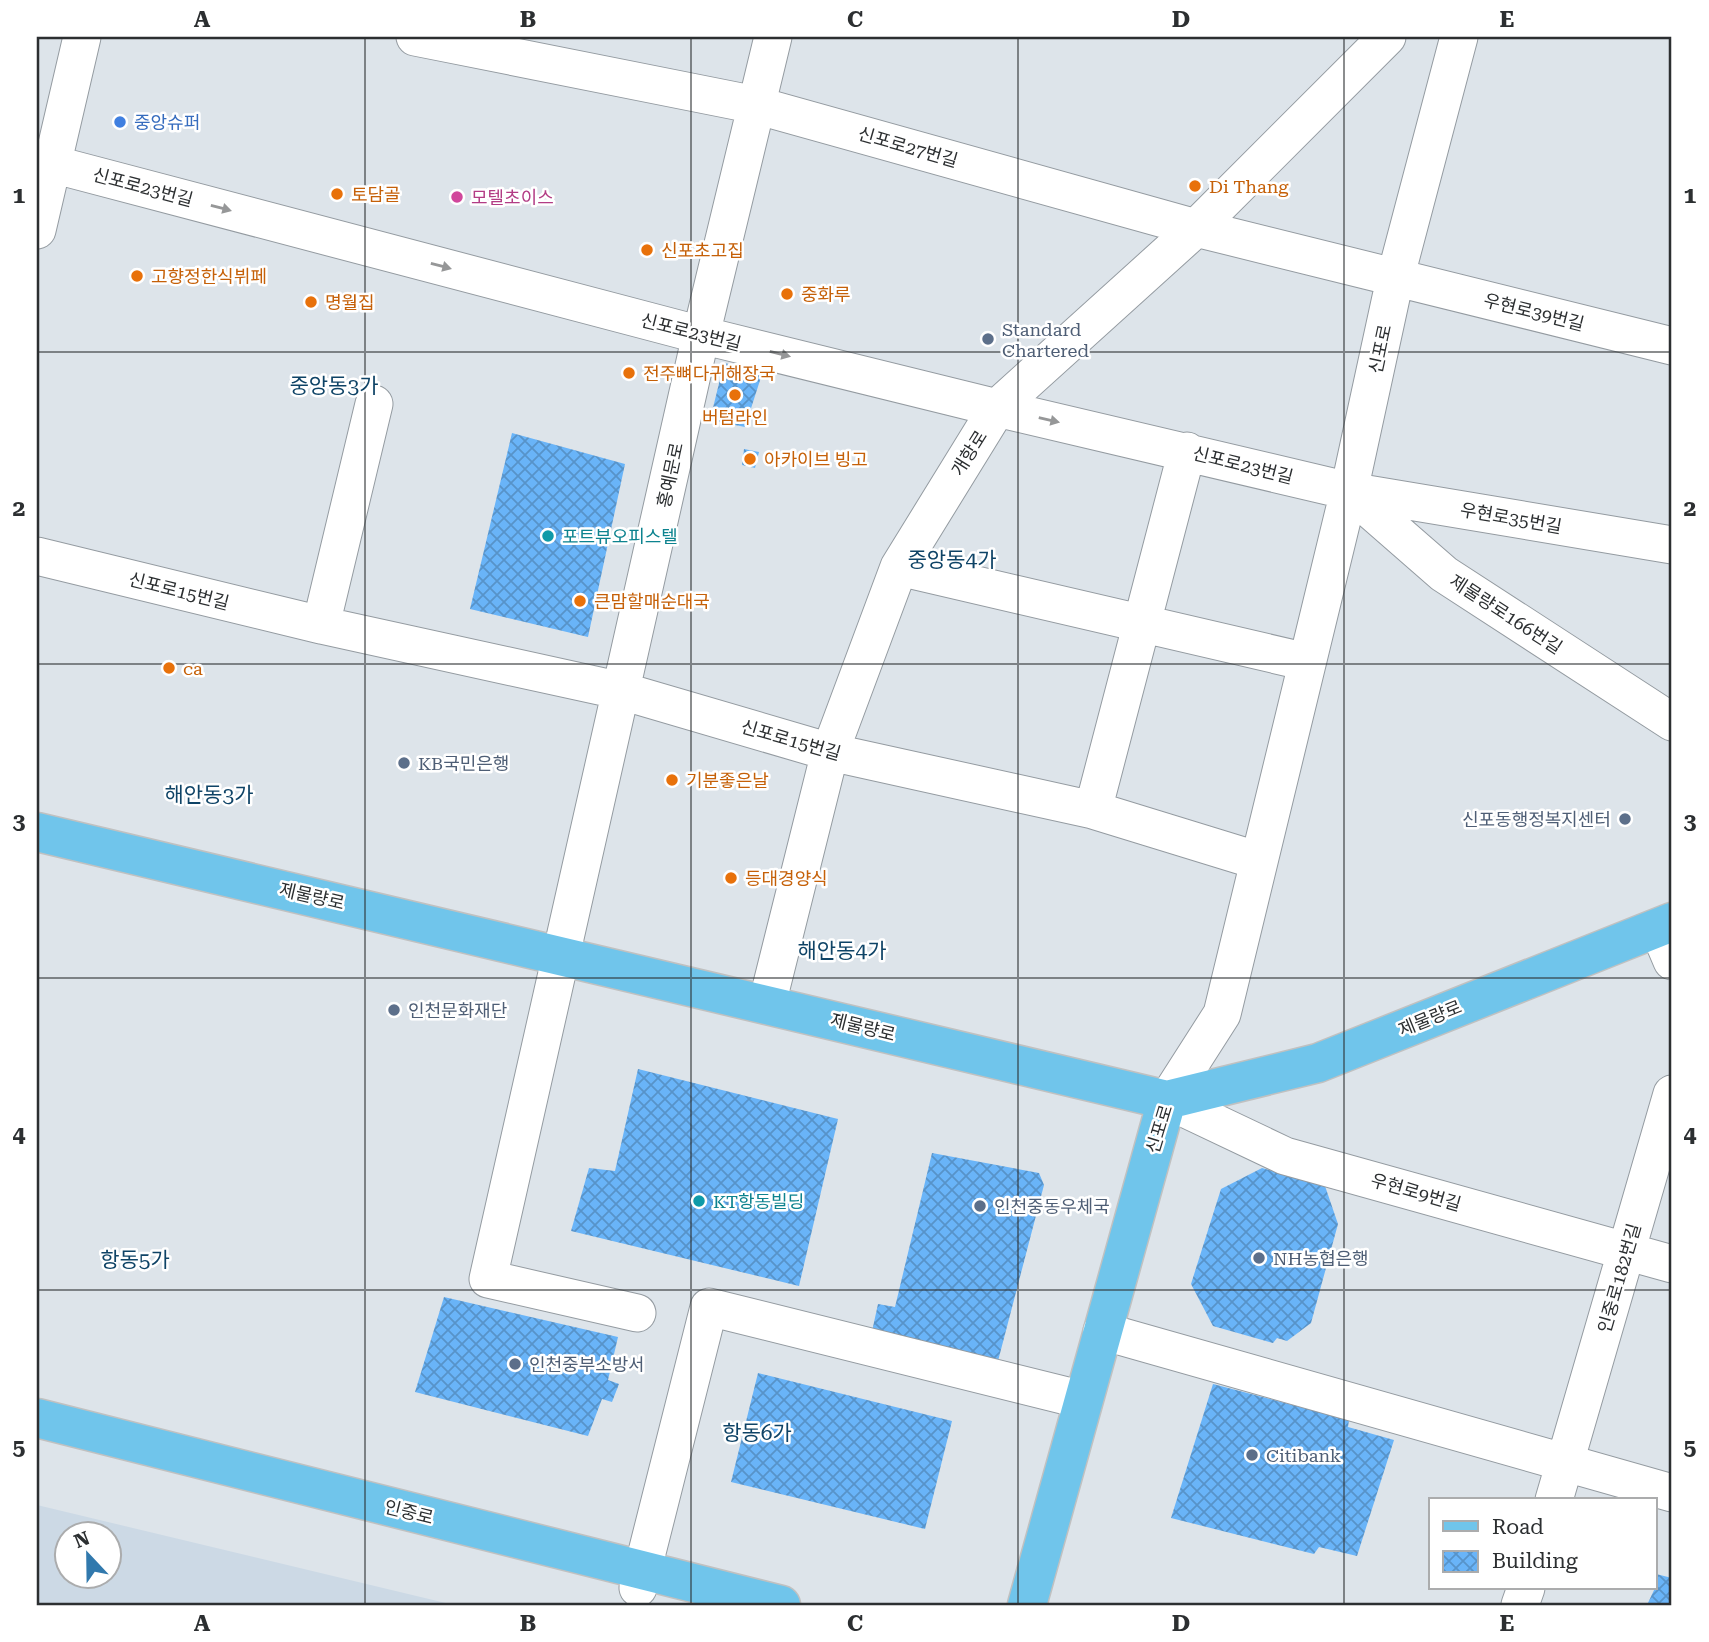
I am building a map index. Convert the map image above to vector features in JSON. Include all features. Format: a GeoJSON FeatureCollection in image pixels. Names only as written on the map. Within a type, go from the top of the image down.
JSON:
{"type":"FeatureCollection","features":[{"type":"Feature","properties":{"kind":"main road","name":"제물량로"},"geometry":{"type":"LineString","coordinates":[[37,832],[1167,1100],[1318,1063],[1668,937]]}},
{"type":"Feature","properties":{"kind":"main road","name":"신포로"},"geometry":{"type":"LineString","coordinates":[[1027,1605],[1167,1100]]}},
{"type":"Feature","properties":{"kind":"main road","name":"인중로"},"geometry":{"type":"LineString","coordinates":[[37,1418],[640,1579],[780,1605]]}},
{"type":"Feature","properties":{"kind":"street"},"geometry":{"type":"LineString","coordinates":[[37,230],[45,162],[82,37]]}},
{"type":"Feature","properties":{"kind":"street","name":"신포로27번길"},"geometry":{"type":"LineString","coordinates":[[415,37],[756,105],[1196,228],[1395,279]]}},
{"type":"Feature","properties":{"kind":"street","name":"홍예문로"},"geometry":{"type":"LineString","coordinates":[[637,1313],[488,1279],[701,335],[773,37]]}},
{"type":"Feature","properties":{"kind":"street","name":"개항로"},"geometry":{"type":"LineString","coordinates":[[767,1004],[830,752],[899,567],[997,408],[1196,228],[1386,37]]}},
{"type":"Feature","properties":{"kind":"street","name":"신포로"},"geometry":{"type":"LineString","coordinates":[[1167,1100],[1222,1014],[1349,491],[1395,279],[1459,37]]}},
{"type":"Feature","properties":{"kind":"street","name":"신포로23번길"},"geometry":{"type":"LineString","coordinates":[[45,162],[701,335],[1349,491]]}},
{"type":"Feature","properties":{"kind":"street","name":"우현로39번길"},"geometry":{"type":"LineString","coordinates":[[1395,279],[1672,346]]}},
{"type":"Feature","properties":{"kind":"street"},"geometry":{"type":"LineString","coordinates":[[321,625],[374,404]]}},
{"type":"Feature","properties":{"kind":"street"},"geometry":{"type":"LineString","coordinates":[[1093,810],[1188,452]]}},
{"type":"Feature","properties":{"kind":"street","name":"우현로35번길"},"geometry":{"type":"LineString","coordinates":[[1349,491],[1672,545]]}},
{"type":"Feature","properties":{"kind":"street","name":"제물량로166번길"},"geometry":{"type":"LineString","coordinates":[[1349,491],[1444,574],[1672,722]]}},
{"type":"Feature","properties":{"kind":"street","name":"신포로15번길"},"geometry":{"type":"LineString","coordinates":[[37,556],[321,625],[622,691],[830,752],[1093,810],[1259,861]]}},
{"type":"Feature","properties":{"kind":"street"},"geometry":{"type":"LineString","coordinates":[[899,567],[1307,662]]}},
{"type":"Feature","properties":{"kind":"street","name":"인중로182번길"},"geometry":{"type":"LineString","coordinates":[[1555,1498],[1672,1094]]}},
{"type":"Feature","properties":{"kind":"street","name":"우현로9번길"},"geometry":{"type":"LineString","coordinates":[[1167,1100],[1285,1156],[1672,1264]]}},
{"type":"Feature","properties":{"kind":"street"},"geometry":{"type":"LineString","coordinates":[[640,1579],[709,1307],[1083,1400]]}},
{"type":"Feature","properties":{"kind":"street"},"geometry":{"type":"LineString","coordinates":[[1102,1331],[1672,1493]]}},
{"type":"Feature","properties":{"kind":"shaded area"},"geometry":{"type":"Polygon","coordinates":[[[37,1505],[100,1520],[52,1520],[52,1590],[122,1590],[122,1525],[454,1605],[37,1605],[37,1505]]]}},
{"type":"Feature","properties":{"kind":"building","name":"버텀라인"},"geometry":{"type":"Polygon","coordinates":[[[724,363],[763,371],[745,427],[710,420],[724,363]]]}},
{"type":"Feature","properties":{"kind":"building","name":"포트뷰오피스텔"},"geometry":{"type":"Polygon","coordinates":[[[512,433],[625,464],[588,637],[470,609],[512,433]]]}},
{"type":"Feature","properties":{"kind":"building","name":"아카이브 빙고"},"geometry":{"type":"Polygon","coordinates":[[[744,449],[759,452],[755,468],[742,465],[744,449]]]}},
{"type":"Feature","properties":{"kind":"building","name":"KT항동빌딩"},"geometry":{"type":"Polygon","coordinates":[[[638,1069],[838,1119],[799,1286],[571,1231],[589,1168],[615,1171],[638,1069]]]}},
{"type":"Feature","properties":{"kind":"building"},"geometry":{"type":"Polygon","coordinates":[[[932,1153],[1039,1173],[1044,1185],[998,1361],[871,1336],[878,1304],[895,1307],[932,1153]]]}},
{"type":"Feature","properties":{"kind":"building"},"geometry":{"type":"Polygon","coordinates":[[[1262,1168],[1325,1186],[1338,1224],[1311,1323],[1287,1341],[1277,1338],[1273,1343],[1213,1326],[1191,1284],[1221,1189],[1262,1168]]]}},
{"type":"Feature","properties":{"kind":"building"},"geometry":{"type":"Polygon","coordinates":[[[444,1297],[618,1337],[608,1380],[619,1384],[612,1402],[602,1399],[588,1436],[415,1392],[444,1297]]]}},
{"type":"Feature","properties":{"kind":"building"},"geometry":{"type":"Polygon","coordinates":[[[758,1373],[952,1421],[925,1529],[731,1482],[758,1373]]]}},
{"type":"Feature","properties":{"kind":"building"},"geometry":{"type":"Polygon","coordinates":[[[1213,1384],[1349,1420],[1348,1427],[1394,1440],[1357,1556],[1319,1547],[1314,1554],[1171,1518],[1213,1384]]]}},
{"type":"Feature","properties":{"kind":"building"},"geometry":{"type":"Polygon","coordinates":[[[1656,1574],[1672,1578],[1672,1605],[1647,1605],[1656,1590],[1656,1574]]]}},
{"type":"Feature","properties":{"kind":"place","name":"중앙슈퍼"},"geometry":{"type":"Point","coordinates":[120,122]}},
{"type":"Feature","properties":{"kind":"place","name":"Di Thang"},"geometry":{"type":"Point","coordinates":[1195,186]}},
{"type":"Feature","properties":{"kind":"place","name":"토담골"},"geometry":{"type":"Point","coordinates":[337,194]}},
{"type":"Feature","properties":{"kind":"place","name":"모텔초이스"},"geometry":{"type":"Point","coordinates":[457,197]}},
{"type":"Feature","properties":{"kind":"place","name":"신포초고집"},"geometry":{"type":"Point","coordinates":[647,250]}},
{"type":"Feature","properties":{"kind":"place","name":"고향정한식뷔페"},"geometry":{"type":"Point","coordinates":[137,276]}},
{"type":"Feature","properties":{"kind":"place","name":"중화루"},"geometry":{"type":"Point","coordinates":[787,294]}},
{"type":"Feature","properties":{"kind":"place","name":"명월집"},"geometry":{"type":"Point","coordinates":[311,302]}},
{"type":"Feature","properties":{"kind":"place","name":"Standard Chartered"},"geometry":{"type":"Point","coordinates":[988,339]}},
{"type":"Feature","properties":{"kind":"place","name":"전주뼈다귀해장국"},"geometry":{"type":"Point","coordinates":[629,373]}},
{"type":"Feature","properties":{"kind":"place","name":"버텀라인"},"geometry":{"type":"Point","coordinates":[735,395]}},
{"type":"Feature","properties":{"kind":"place","name":"아카이브 빙고"},"geometry":{"type":"Point","coordinates":[750,459]}},
{"type":"Feature","properties":{"kind":"place","name":"포트뷰오피스텔"},"geometry":{"type":"Point","coordinates":[548,536]}},
{"type":"Feature","properties":{"kind":"place","name":"큰맘할매순대국"},"geometry":{"type":"Point","coordinates":[580,601]}},
{"type":"Feature","properties":{"kind":"place","name":"ca"},"geometry":{"type":"Point","coordinates":[169,668]}},
{"type":"Feature","properties":{"kind":"place","name":"KB국민은행"},"geometry":{"type":"Point","coordinates":[404,763]}},
{"type":"Feature","properties":{"kind":"place","name":"기분좋은날"},"geometry":{"type":"Point","coordinates":[672,780]}},
{"type":"Feature","properties":{"kind":"place","name":"신포동행정복지센터"},"geometry":{"type":"Point","coordinates":[1625,819]}},
{"type":"Feature","properties":{"kind":"place","name":"등대경양식"},"geometry":{"type":"Point","coordinates":[731,878]}},
{"type":"Feature","properties":{"kind":"place","name":"인천문화재단"},"geometry":{"type":"Point","coordinates":[394,1010]}},
{"type":"Feature","properties":{"kind":"place","name":"KT항동빌딩"},"geometry":{"type":"Point","coordinates":[699,1201]}},
{"type":"Feature","properties":{"kind":"place","name":"인천중동우체국"},"geometry":{"type":"Point","coordinates":[980,1206]}},
{"type":"Feature","properties":{"kind":"place","name":"NH농협은행"},"geometry":{"type":"Point","coordinates":[1259,1258]}},
{"type":"Feature","properties":{"kind":"place","name":"인천중부소방서"},"geometry":{"type":"Point","coordinates":[515,1364]}},
{"type":"Feature","properties":{"kind":"place","name":"Citibank"},"geometry":{"type":"Point","coordinates":[1252,1455]}},
{"type":"Feature","properties":{"kind":"district","name":"중앙동3가"},"geometry":{"type":"Point","coordinates":[334,386]}},
{"type":"Feature","properties":{"kind":"district","name":"중앙동4가"},"geometry":{"type":"Point","coordinates":[952,560]}},
{"type":"Feature","properties":{"kind":"district","name":"해안동3가"},"geometry":{"type":"Point","coordinates":[209,795]}},
{"type":"Feature","properties":{"kind":"district","name":"해안동4가"},"geometry":{"type":"Point","coordinates":[842,951]}},
{"type":"Feature","properties":{"kind":"district","name":"항동5가"},"geometry":{"type":"Point","coordinates":[135,1260]}},
{"type":"Feature","properties":{"kind":"district","name":"항동6가"},"geometry":{"type":"Point","coordinates":[757,1433]}}]}
